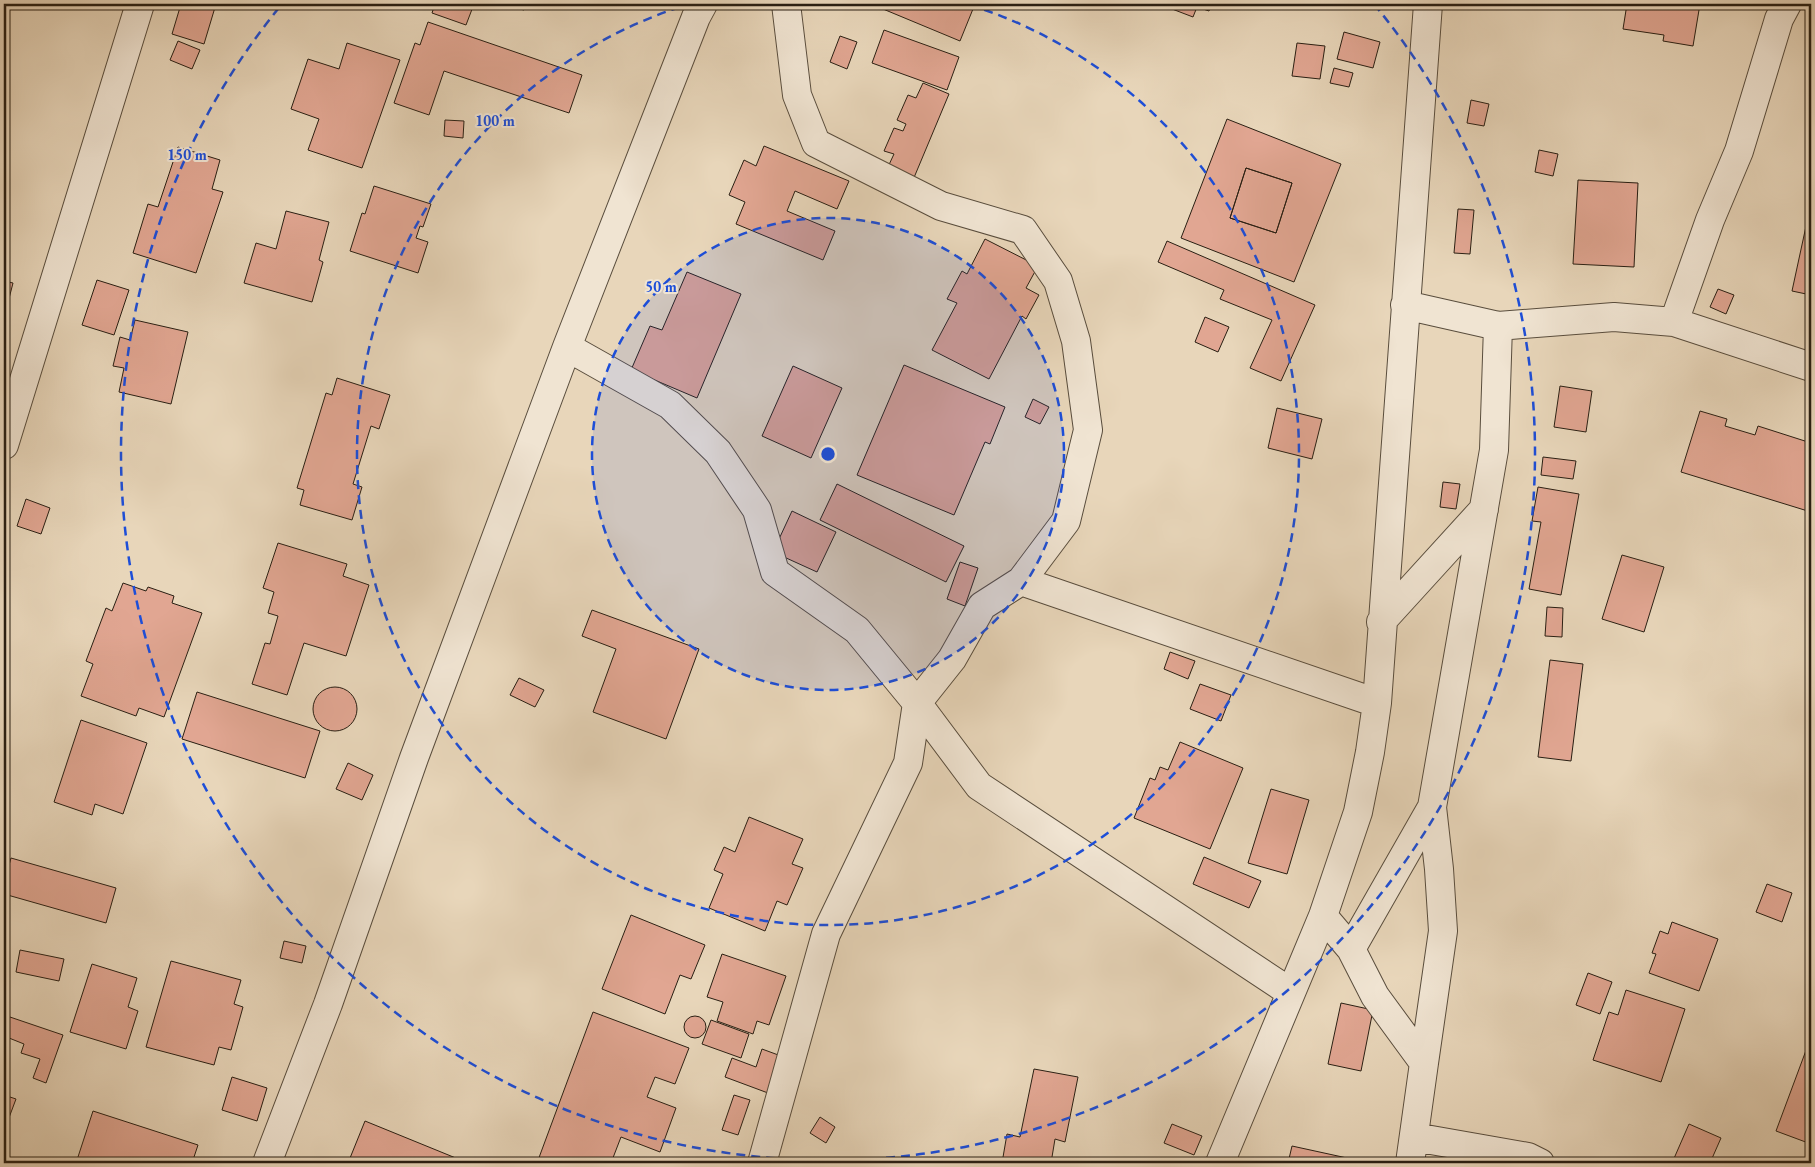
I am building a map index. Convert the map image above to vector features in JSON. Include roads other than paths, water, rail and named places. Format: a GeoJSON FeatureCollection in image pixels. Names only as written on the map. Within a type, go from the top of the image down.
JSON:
{"type":"FeatureCollection","features":[{"type":"Feature","properties":{"kind":"street"},"geometry":{"type":"LineString","coordinates":[[4,445],[9,413],[140,4]]}},
{"type":"Feature","properties":{"kind":"street"},"geometry":{"type":"LineString","coordinates":[[267,1163],[328,1004],[418,749],[567,347],[696,17],[703,4]]}},
{"type":"Feature","properties":{"kind":"street"},"geometry":{"type":"LineString","coordinates":[[762,1163],[826,934],[908,763],[917,703],[952,659],[982,606],[1021,581],[1066,521],[1088,430],[1076,341],[1058,281],[1023,230],[942,206],[816,143],[797,95],[786,4]]}},
{"type":"Feature","properties":{"kind":"street"},"geometry":{"type":"LineString","coordinates":[[1220,1163],[1323,916],[1358,812],[1370,752],[1377,703],[1428,4]]}},
{"type":"Feature","properties":{"kind":"street"},"geometry":{"type":"LineString","coordinates":[[1674,322],[1710,220],[1739,151],[1780,19],[1787,4]]}},
{"type":"Feature","properties":{"kind":"street"},"geometry":{"type":"LineString","coordinates":[[1405,305],[1498,326],[1614,317],[1674,322],[1811,367]]}},
{"type":"Feature","properties":{"kind":"street"},"geometry":{"type":"LineString","coordinates":[[1410,1163],[1443,931],[1432,807],[1494,450],[1498,326]]}},
{"type":"Feature","properties":{"kind":"street"},"geometry":{"type":"LineString","coordinates":[[567,347],[670,405],[718,452],[757,510],[775,572],[857,630],[917,703],[979,786],[1290,992]]}},
{"type":"Feature","properties":{"kind":"street"},"geometry":{"type":"LineString","coordinates":[[1382,622],[1484,509]]}},
{"type":"Feature","properties":{"kind":"street"},"geometry":{"type":"LineString","coordinates":[[1021,581],[1377,703]]}},
{"type":"Feature","properties":{"kind":"street"},"geometry":{"type":"LineString","coordinates":[[1351,949],[1432,807]]}},
{"type":"Feature","properties":{"kind":"street"},"geometry":{"type":"LineString","coordinates":[[1323,916],[1351,949],[1375,996],[1424,1063]]}},
{"type":"Feature","properties":{"kind":"street"},"geometry":{"type":"LineString","coordinates":[[1414,1137],[1528,1157],[1540,1163]]}}]}
